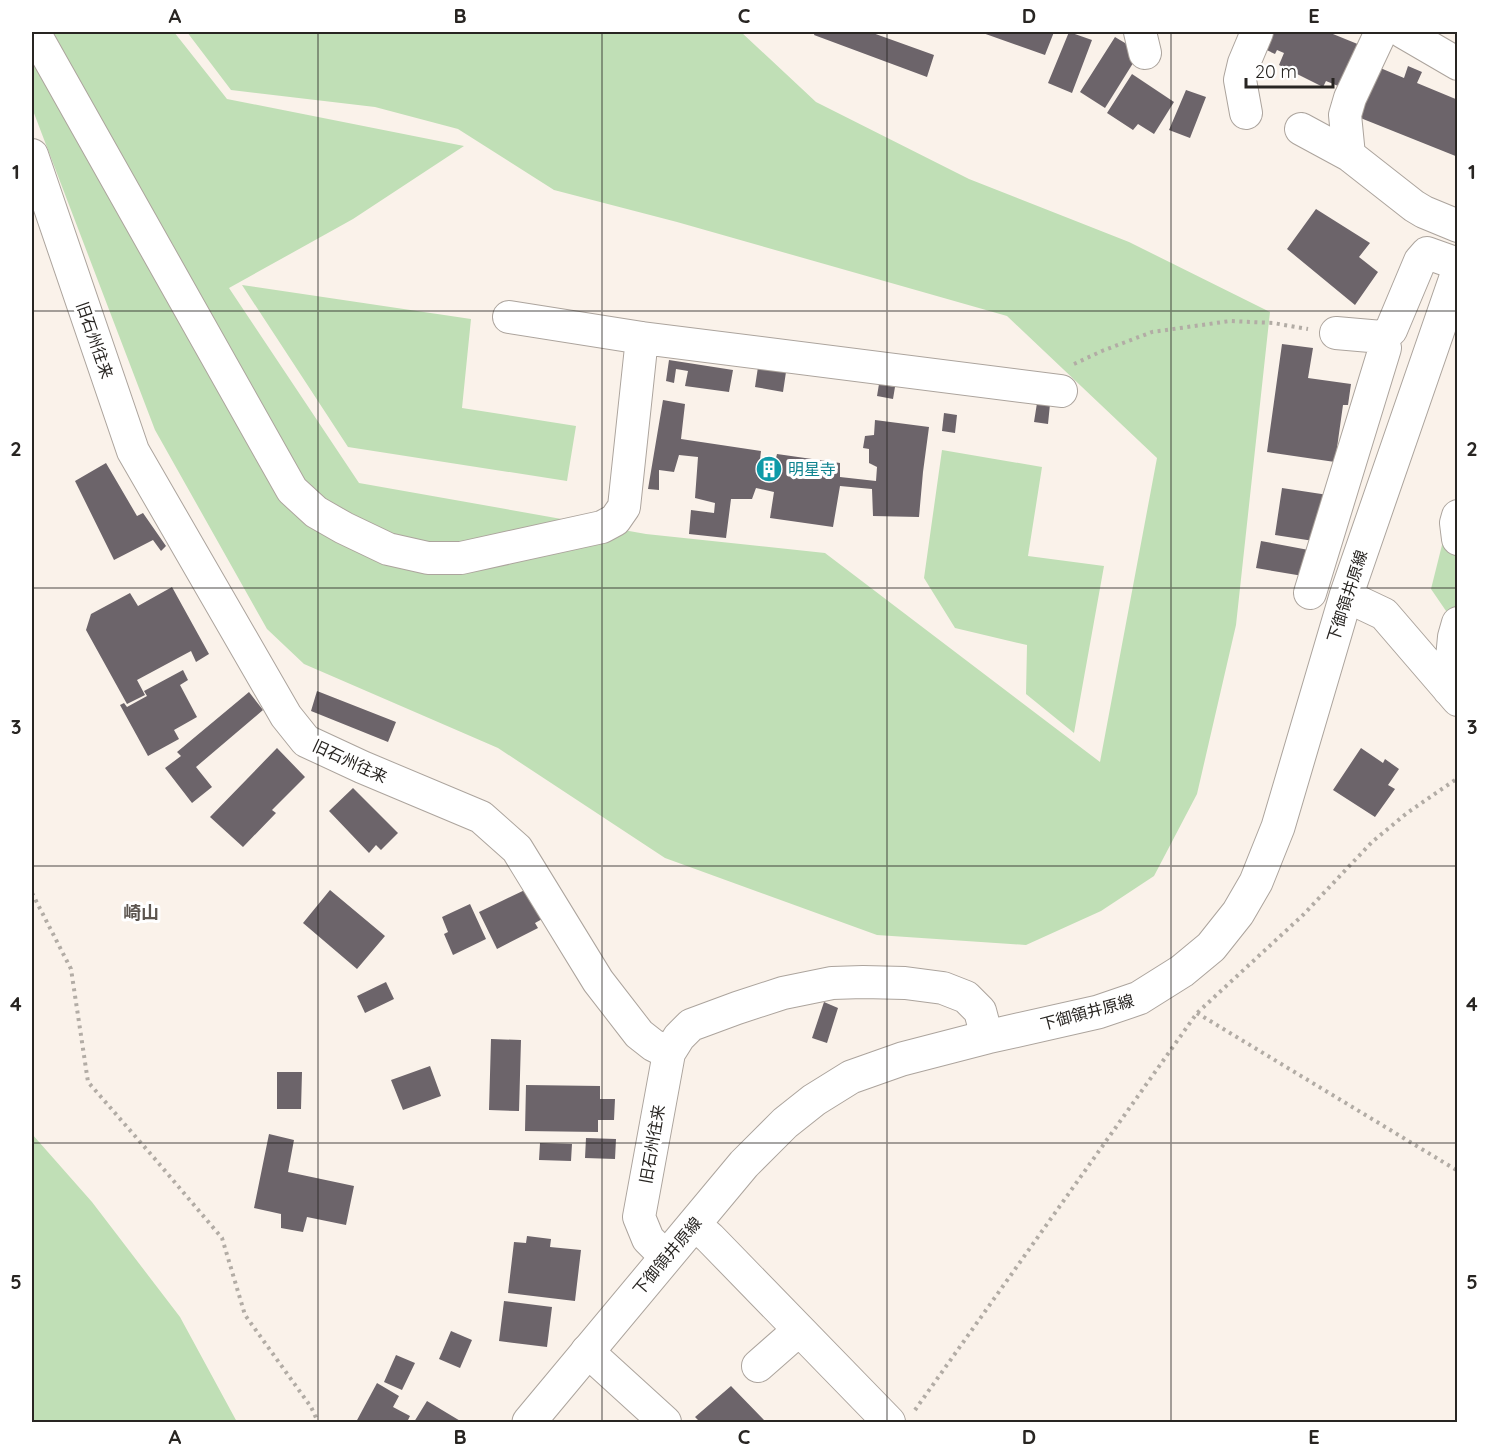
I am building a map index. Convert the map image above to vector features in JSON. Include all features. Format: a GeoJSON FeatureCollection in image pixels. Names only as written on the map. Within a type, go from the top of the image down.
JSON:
{"type":"FeatureCollection","features":[{"type":"Feature","properties":{"kind":"main road","name":"下御領井原線"},"geometry":{"type":"LineString","coordinates":[[529,1422],[744,1164],[785,1123],[814,1100],[851,1077],[902,1059],[1098,1012],[1139,998],[1182,971],[1211,947],[1238,913],[1256,882],[1278,827],[1346,596],[1448,324],[1458,272]]}},
{"type":"Feature","properties":{"kind":"street"},"geometry":{"type":"LineString","coordinates":[[34,32],[292,490],[316,512],[344,528],[388,549],[428,558],[461,558],[602,527],[615,519],[624,507],[642,338]]}},
{"type":"Feature","properties":{"kind":"street"},"geometry":{"type":"LineString","coordinates":[[1246,113],[1240,80],[1244,63],[1257,32]]}},
{"type":"Feature","properties":{"kind":"street"},"geometry":{"type":"LineString","coordinates":[[1349,155],[1346,116],[1350,98],[1381,32]]}},
{"type":"Feature","properties":{"kind":"street"},"geometry":{"type":"LineString","coordinates":[[1403,32],[1458,64]]}},
{"type":"Feature","properties":{"kind":"street"},"geometry":{"type":"LineString","coordinates":[[1301,129],[1349,155],[1414,206],[1458,226]]}},
{"type":"Feature","properties":{"kind":"street","name":"旧石州往来"},"geometry":{"type":"LineString","coordinates":[[32,155],[133,451],[286,716],[306,741],[481,817],[517,849],[598,981],[639,1034],[653,1045],[669,1053],[639,1217],[648,1239],[666,1257]]}},
{"type":"Feature","properties":{"kind":"street"},"geometry":{"type":"LineString","coordinates":[[1368,190],[1408,212],[1424,212]]}},
{"type":"Feature","properties":{"kind":"street"},"geometry":{"type":"LineString","coordinates":[[1336,333],[1382,337],[1391,330],[1420,261],[1427,253],[1458,264]]}},
{"type":"Feature","properties":{"kind":"street"},"geometry":{"type":"LineString","coordinates":[[509,317],[642,338],[1064,379]]}},
{"type":"Feature","properties":{"kind":"street"},"geometry":{"type":"LineString","coordinates":[[1310,593],[1385,348],[1382,337]]}},
{"type":"Feature","properties":{"kind":"street"},"geometry":{"type":"LineString","coordinates":[[1458,516],[1456,523],[1458,539]]}},
{"type":"Feature","properties":{"kind":"street"},"geometry":{"type":"LineString","coordinates":[[1346,596],[1384,614],[1453,695]]}},
{"type":"Feature","properties":{"kind":"street"},"geometry":{"type":"LineString","coordinates":[[1453,695],[1454,637],[1458,623]]}},
{"type":"Feature","properties":{"kind":"street"},"geometry":{"type":"LineString","coordinates":[[669,1053],[679,1037],[691,1025],[783,993],[832,982],[905,983],[943,988],[966,997],[980,1011],[987,1037]]}},
{"type":"Feature","properties":{"kind":"street"},"geometry":{"type":"LineString","coordinates":[[694,1224],[799,1330],[901,1418]]}},
{"type":"Feature","properties":{"kind":"street"},"geometry":{"type":"LineString","coordinates":[[758,1366],[799,1330]]}},
{"type":"Feature","properties":{"kind":"street"},"geometry":{"type":"LineString","coordinates":[[587,1351],[665,1422]]}},
{"type":"Feature","properties":{"kind":"path"},"geometry":{"type":"LineString","coordinates":[[1064,379],[1102,351],[1152,332],[1230,321],[1273,324],[1336,333]]}},
{"type":"Feature","properties":{"kind":"path"},"geometry":{"type":"LineString","coordinates":[[901,1418],[1197,1013],[1303,915],[1372,842],[1407,813],[1458,777]]}},
{"type":"Feature","properties":{"kind":"path"},"geometry":{"type":"LineString","coordinates":[[32,893],[71,969],[88,1082],[222,1238],[245,1315],[311,1407],[318,1422]]}},
{"type":"Feature","properties":{"kind":"path"},"geometry":{"type":"LineString","coordinates":[[1197,1013],[1458,1171]]}},
{"type":"Feature","properties":{"kind":"green space"},"geometry":{"type":"Polygon","coordinates":[[[32,32],[174,32],[227,99],[464,146],[353,219],[229,288],[359,483],[646,534],[825,553],[1100,762],[1157,458],[1007,316],[677,222],[554,190],[458,129],[375,107],[231,90],[187,32],[741,32],[816,102],[969,179],[1129,242],[1270,312],[1236,625],[1197,794],[1154,876],[1101,911],[1026,945],[877,935],[665,858],[498,748],[304,664],[267,629],[155,430],[32,108],[32,32]]]}},
{"type":"Feature","properties":{"kind":"green space"},"geometry":{"type":"Polygon","coordinates":[[[242,285],[471,319],[462,408],[576,426],[567,481],[348,447],[242,285]]]}},
{"type":"Feature","properties":{"kind":"green space"},"geometry":{"type":"Polygon","coordinates":[[[942,450],[1042,467],[1028,556],[1104,566],[1074,733],[1026,694],[1027,645],[955,628],[924,578],[942,450]]]}},
{"type":"Feature","properties":{"kind":"green space"},"geometry":{"type":"Polygon","coordinates":[[[1457,511],[1457,627],[1431,589],[1448,521],[1457,511]]]}},
{"type":"Feature","properties":{"kind":"green space"},"geometry":{"type":"Polygon","coordinates":[[[32,1134],[92,1202],[180,1317],[237,1422],[32,1422],[32,1134]]]}},
{"type":"Feature","properties":{"kind":"building"},"geometry":{"type":"Polygon","coordinates":[[[815,32],[870,32],[934,55],[927,77],[814,35],[815,32]]]}},
{"type":"Feature","properties":{"kind":"building"},"geometry":{"type":"Polygon","coordinates":[[[980,32],[1054,32],[1045,55],[980,32]]]}},
{"type":"Feature","properties":{"kind":"building"},"geometry":{"type":"Polygon","coordinates":[[[1069,32],[1092,40],[1072,93],[1048,83],[1069,32]]]}},
{"type":"Feature","properties":{"kind":"building"},"geometry":{"type":"Polygon","coordinates":[[[1263,32],[1328,32],[1360,45],[1343,88],[1326,81],[1323,87],[1279,65],[1284,53],[1277,50],[1275,54],[1258,46],[1263,32]]]}},
{"type":"Feature","properties":{"kind":"building"},"geometry":{"type":"Polygon","coordinates":[[[1115,37],[1140,52],[1105,108],[1080,92],[1115,37]]]}},
{"type":"Feature","properties":{"kind":"building"},"geometry":{"type":"Polygon","coordinates":[[[1408,66],[1422,72],[1417,83],[1458,100],[1458,157],[1358,117],[1378,67],[1404,78],[1408,66]]]}},
{"type":"Feature","properties":{"kind":"building"},"geometry":{"type":"Polygon","coordinates":[[[1132,74],[1174,102],[1154,134],[1138,124],[1133,130],[1107,113],[1132,74]]]}},
{"type":"Feature","properties":{"kind":"building"},"geometry":{"type":"Polygon","coordinates":[[[1186,90],[1206,97],[1190,138],[1169,130],[1186,90]]]}},
{"type":"Feature","properties":{"kind":"building"},"geometry":{"type":"Polygon","coordinates":[[[1316,209],[1370,243],[1359,257],[1378,272],[1355,305],[1287,249],[1316,209]]]}},
{"type":"Feature","properties":{"kind":"building"},"geometry":{"type":"Polygon","coordinates":[[[1282,344],[1313,348],[1308,378],[1351,384],[1348,405],[1343,405],[1335,462],[1267,452],[1282,344]]]}},
{"type":"Feature","properties":{"kind":"building"},"geometry":{"type":"Polygon","coordinates":[[[669,360],[733,370],[729,392],[685,386],[688,371],[676,369],[674,383],[666,381],[669,360]]]}},
{"type":"Feature","properties":{"kind":"building"},"geometry":{"type":"Polygon","coordinates":[[[758,367],[786,372],[783,392],[755,387],[758,367]]]}},
{"type":"Feature","properties":{"kind":"building"},"geometry":{"type":"Polygon","coordinates":[[[879,384],[895,387],[893,399],[877,396],[879,384]]]}},
{"type":"Feature","properties":{"kind":"building","name":"明星寺"},"geometry":{"type":"Polygon","coordinates":[[[663,400],[685,404],[681,439],[761,451],[760,460],[775,462],[777,454],[840,463],[840,477],[876,481],[877,467],[869,463],[869,449],[863,448],[865,436],[874,435],[875,420],[929,427],[919,517],[873,516],[872,489],[840,486],[833,527],[770,518],[774,492],[756,488],[752,499],[731,499],[726,538],[689,534],[691,510],[714,513],[715,503],[695,498],[698,457],[679,455],[674,472],[659,470],[659,490],[648,489],[663,400]]]}},
{"type":"Feature","properties":{"kind":"building"},"geometry":{"type":"Polygon","coordinates":[[[1037,403],[1050,404],[1048,424],[1034,422],[1037,403]]]}},
{"type":"Feature","properties":{"kind":"building"},"geometry":{"type":"Polygon","coordinates":[[[944,413],[957,415],[955,433],[942,431],[944,413]]]}},
{"type":"Feature","properties":{"kind":"building"},"geometry":{"type":"Polygon","coordinates":[[[106,463],[137,516],[143,513],[166,546],[161,551],[153,540],[114,560],[75,481],[106,463]]]}},
{"type":"Feature","properties":{"kind":"building"},"geometry":{"type":"Polygon","coordinates":[[[1282,488],[1328,495],[1320,542],[1275,535],[1282,488]]]}},
{"type":"Feature","properties":{"kind":"building"},"geometry":{"type":"Polygon","coordinates":[[[1261,541],[1314,551],[1309,577],[1256,568],[1261,541]]]}},
{"type":"Feature","properties":{"kind":"building"},"geometry":{"type":"Polygon","coordinates":[[[172,587],[209,654],[196,662],[191,651],[137,680],[145,695],[127,704],[86,630],[91,614],[130,593],[138,606],[172,587]]]}},
{"type":"Feature","properties":{"kind":"building"},"geometry":{"type":"Polygon","coordinates":[[[183,670],[188,680],[180,685],[197,717],[174,730],[179,739],[148,756],[120,705],[124,703],[127,707],[147,696],[144,691],[183,670]]]}},
{"type":"Feature","properties":{"kind":"building"},"geometry":{"type":"Polygon","coordinates":[[[317,691],[396,722],[388,742],[311,711],[317,691]]]}},
{"type":"Feature","properties":{"kind":"building"},"geometry":{"type":"Polygon","coordinates":[[[249,692],[263,710],[196,767],[212,787],[192,803],[165,768],[181,756],[177,752],[249,692]]]}},
{"type":"Feature","properties":{"kind":"building"},"geometry":{"type":"Polygon","coordinates":[[[277,748],[305,777],[272,810],[276,813],[243,847],[210,817],[277,748]]]}},
{"type":"Feature","properties":{"kind":"building"},"geometry":{"type":"Polygon","coordinates":[[[1361,748],[1383,763],[1385,759],[1399,769],[1388,785],[1395,789],[1375,817],[1333,790],[1361,748]]]}},
{"type":"Feature","properties":{"kind":"building"},"geometry":{"type":"Polygon","coordinates":[[[353,788],[398,833],[381,850],[376,845],[369,853],[329,811],[353,788]]]}},
{"type":"Feature","properties":{"kind":"building"},"geometry":{"type":"Polygon","coordinates":[[[529,888],[544,918],[535,923],[538,928],[497,949],[479,912],[529,888]]]}},
{"type":"Feature","properties":{"kind":"building"},"geometry":{"type":"Polygon","coordinates":[[[330,890],[385,936],[357,969],[303,923],[330,890]]]}},
{"type":"Feature","properties":{"kind":"building"},"geometry":{"type":"Polygon","coordinates":[[[470,904],[486,939],[453,955],[444,934],[448,932],[442,917],[470,904]]]}},
{"type":"Feature","properties":{"kind":"building"},"geometry":{"type":"Polygon","coordinates":[[[386,982],[394,999],[365,1013],[357,996],[386,982]]]}},
{"type":"Feature","properties":{"kind":"building"},"geometry":{"type":"Polygon","coordinates":[[[824,1002],[838,1008],[827,1043],[812,1038],[824,1002]]]}},
{"type":"Feature","properties":{"kind":"building"},"geometry":{"type":"Polygon","coordinates":[[[491,1039],[521,1040],[519,1111],[489,1110],[491,1039]]]}},
{"type":"Feature","properties":{"kind":"building"},"geometry":{"type":"Polygon","coordinates":[[[430,1066],[441,1096],[403,1110],[391,1080],[430,1066]]]}},
{"type":"Feature","properties":{"kind":"building"},"geometry":{"type":"Polygon","coordinates":[[[277,1072],[302,1072],[301,1109],[277,1109],[277,1072]]]}},
{"type":"Feature","properties":{"kind":"building"},"geometry":{"type":"Polygon","coordinates":[[[526,1085],[600,1086],[600,1099],[615,1099],[614,1120],[598,1120],[598,1132],[525,1131],[526,1085]]]}},
{"type":"Feature","properties":{"kind":"building"},"geometry":{"type":"Polygon","coordinates":[[[269,1134],[294,1140],[288,1172],[354,1186],[346,1225],[307,1217],[303,1232],[281,1228],[281,1214],[254,1208],[269,1134]]]}},
{"type":"Feature","properties":{"kind":"building"},"geometry":{"type":"Polygon","coordinates":[[[586,1138],[616,1139],[615,1159],[585,1158],[586,1138]]]}},
{"type":"Feature","properties":{"kind":"building"},"geometry":{"type":"Polygon","coordinates":[[[540,1143],[572,1144],[571,1161],[539,1160],[540,1143]]]}},
{"type":"Feature","properties":{"kind":"building"},"geometry":{"type":"Polygon","coordinates":[[[527,1236],[551,1239],[550,1247],[581,1250],[575,1301],[508,1293],[514,1242],[526,1243],[527,1236]]]}},
{"type":"Feature","properties":{"kind":"building"},"geometry":{"type":"Polygon","coordinates":[[[504,1301],[552,1307],[547,1347],[499,1341],[504,1301]]]}},
{"type":"Feature","properties":{"kind":"building"},"geometry":{"type":"Polygon","coordinates":[[[451,1331],[472,1340],[460,1368],[439,1359],[451,1331]]]}},
{"type":"Feature","properties":{"kind":"building"},"geometry":{"type":"Polygon","coordinates":[[[396,1355],[415,1363],[402,1390],[384,1382],[396,1355]]]}},
{"type":"Feature","properties":{"kind":"building"},"geometry":{"type":"Polygon","coordinates":[[[377,1383],[399,1396],[393,1407],[410,1416],[407,1422],[356,1422],[377,1383]]]}},
{"type":"Feature","properties":{"kind":"building"},"geometry":{"type":"Polygon","coordinates":[[[731,1386],[766,1422],[700,1422],[695,1417],[731,1386]]]}},
{"type":"Feature","properties":{"kind":"building"},"geometry":{"type":"Polygon","coordinates":[[[427,1401],[462,1422],[414,1422],[427,1401]]]}},
{"type":"Feature","properties":{"kind":"place","name":"明星寺"},"geometry":{"type":"Point","coordinates":[769,469]}},
{"type":"Feature","properties":{"kind":"district","name":"崎山"},"geometry":{"type":"Point","coordinates":[141,913]}}]}
